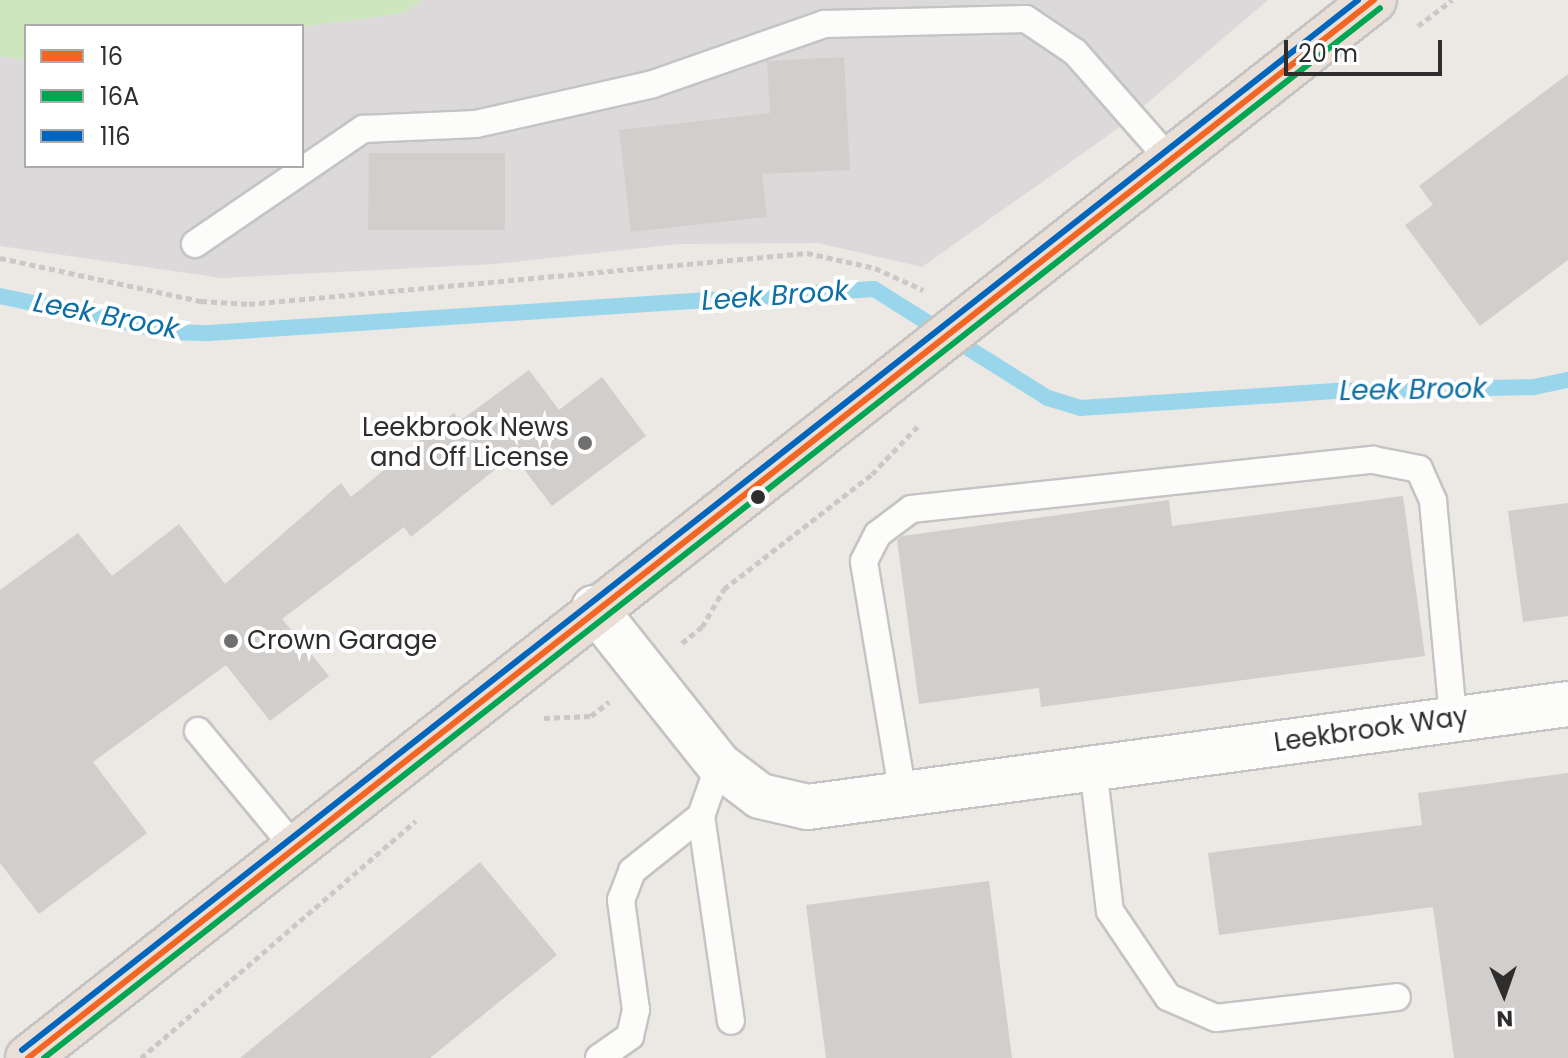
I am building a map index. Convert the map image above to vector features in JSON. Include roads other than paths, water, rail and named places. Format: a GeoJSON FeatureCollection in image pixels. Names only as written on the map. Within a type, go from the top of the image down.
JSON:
{"type":"FeatureCollection","features":[{"type":"Feature","properties":{"kind":"highway"},"geometry":{"type":"LineString","coordinates":[[28,1058],[594,608],[1374,0]]}},
{"type":"Feature","properties":{"kind":"street","name":"Leekbrook Way"},"geometry":{"type":"LineString","coordinates":[[594,608],[719,765],[760,796],[808,807],[1568,704]]}},
{"type":"Feature","properties":{"kind":"lane"},"geometry":{"type":"LineString","coordinates":[[195,244],[363,129],[476,124],[653,84],[824,24],[1032,10],[1075,52],[1169,159]]}},
{"type":"Feature","properties":{"kind":"lane"},"geometry":{"type":"LineString","coordinates":[[903,795],[864,561],[878,534],[911,509],[1373,460],[1419,469],[1433,501],[1453,718]]}},
{"type":"Feature","properties":{"kind":"lane"},"geometry":{"type":"LineString","coordinates":[[198,731],[293,846]]}},
{"type":"Feature","properties":{"kind":"lane"},"geometry":{"type":"LineString","coordinates":[[719,765],[701,816],[731,1021]]}},
{"type":"Feature","properties":{"kind":"lane"},"geometry":{"type":"LineString","coordinates":[[1093,767],[1110,911],[1168,997],[1216,1018],[1397,997]]}},
{"type":"Feature","properties":{"kind":"lane"},"geometry":{"type":"LineString","coordinates":[[599,1058],[630,1036],[636,1010],[621,900],[632,871],[701,816]]}},
{"type":"Feature","properties":{"kind":"waterway","name":"Leek Brook"},"geometry":{"type":"LineString","coordinates":[[0,296],[171,332],[209,333],[874,289],[1048,398],[1080,408],[1334,391],[1534,387],[1568,380]]}},
{"type":"Feature","properties":{"kind":"place","name":"Leekbrook News and Off License"},"geometry":{"type":"Point","coordinates":[585,443]}},
{"type":"Feature","properties":{"kind":"place","name":"Crown Garage"},"geometry":{"type":"Point","coordinates":[231,641]}}]}
